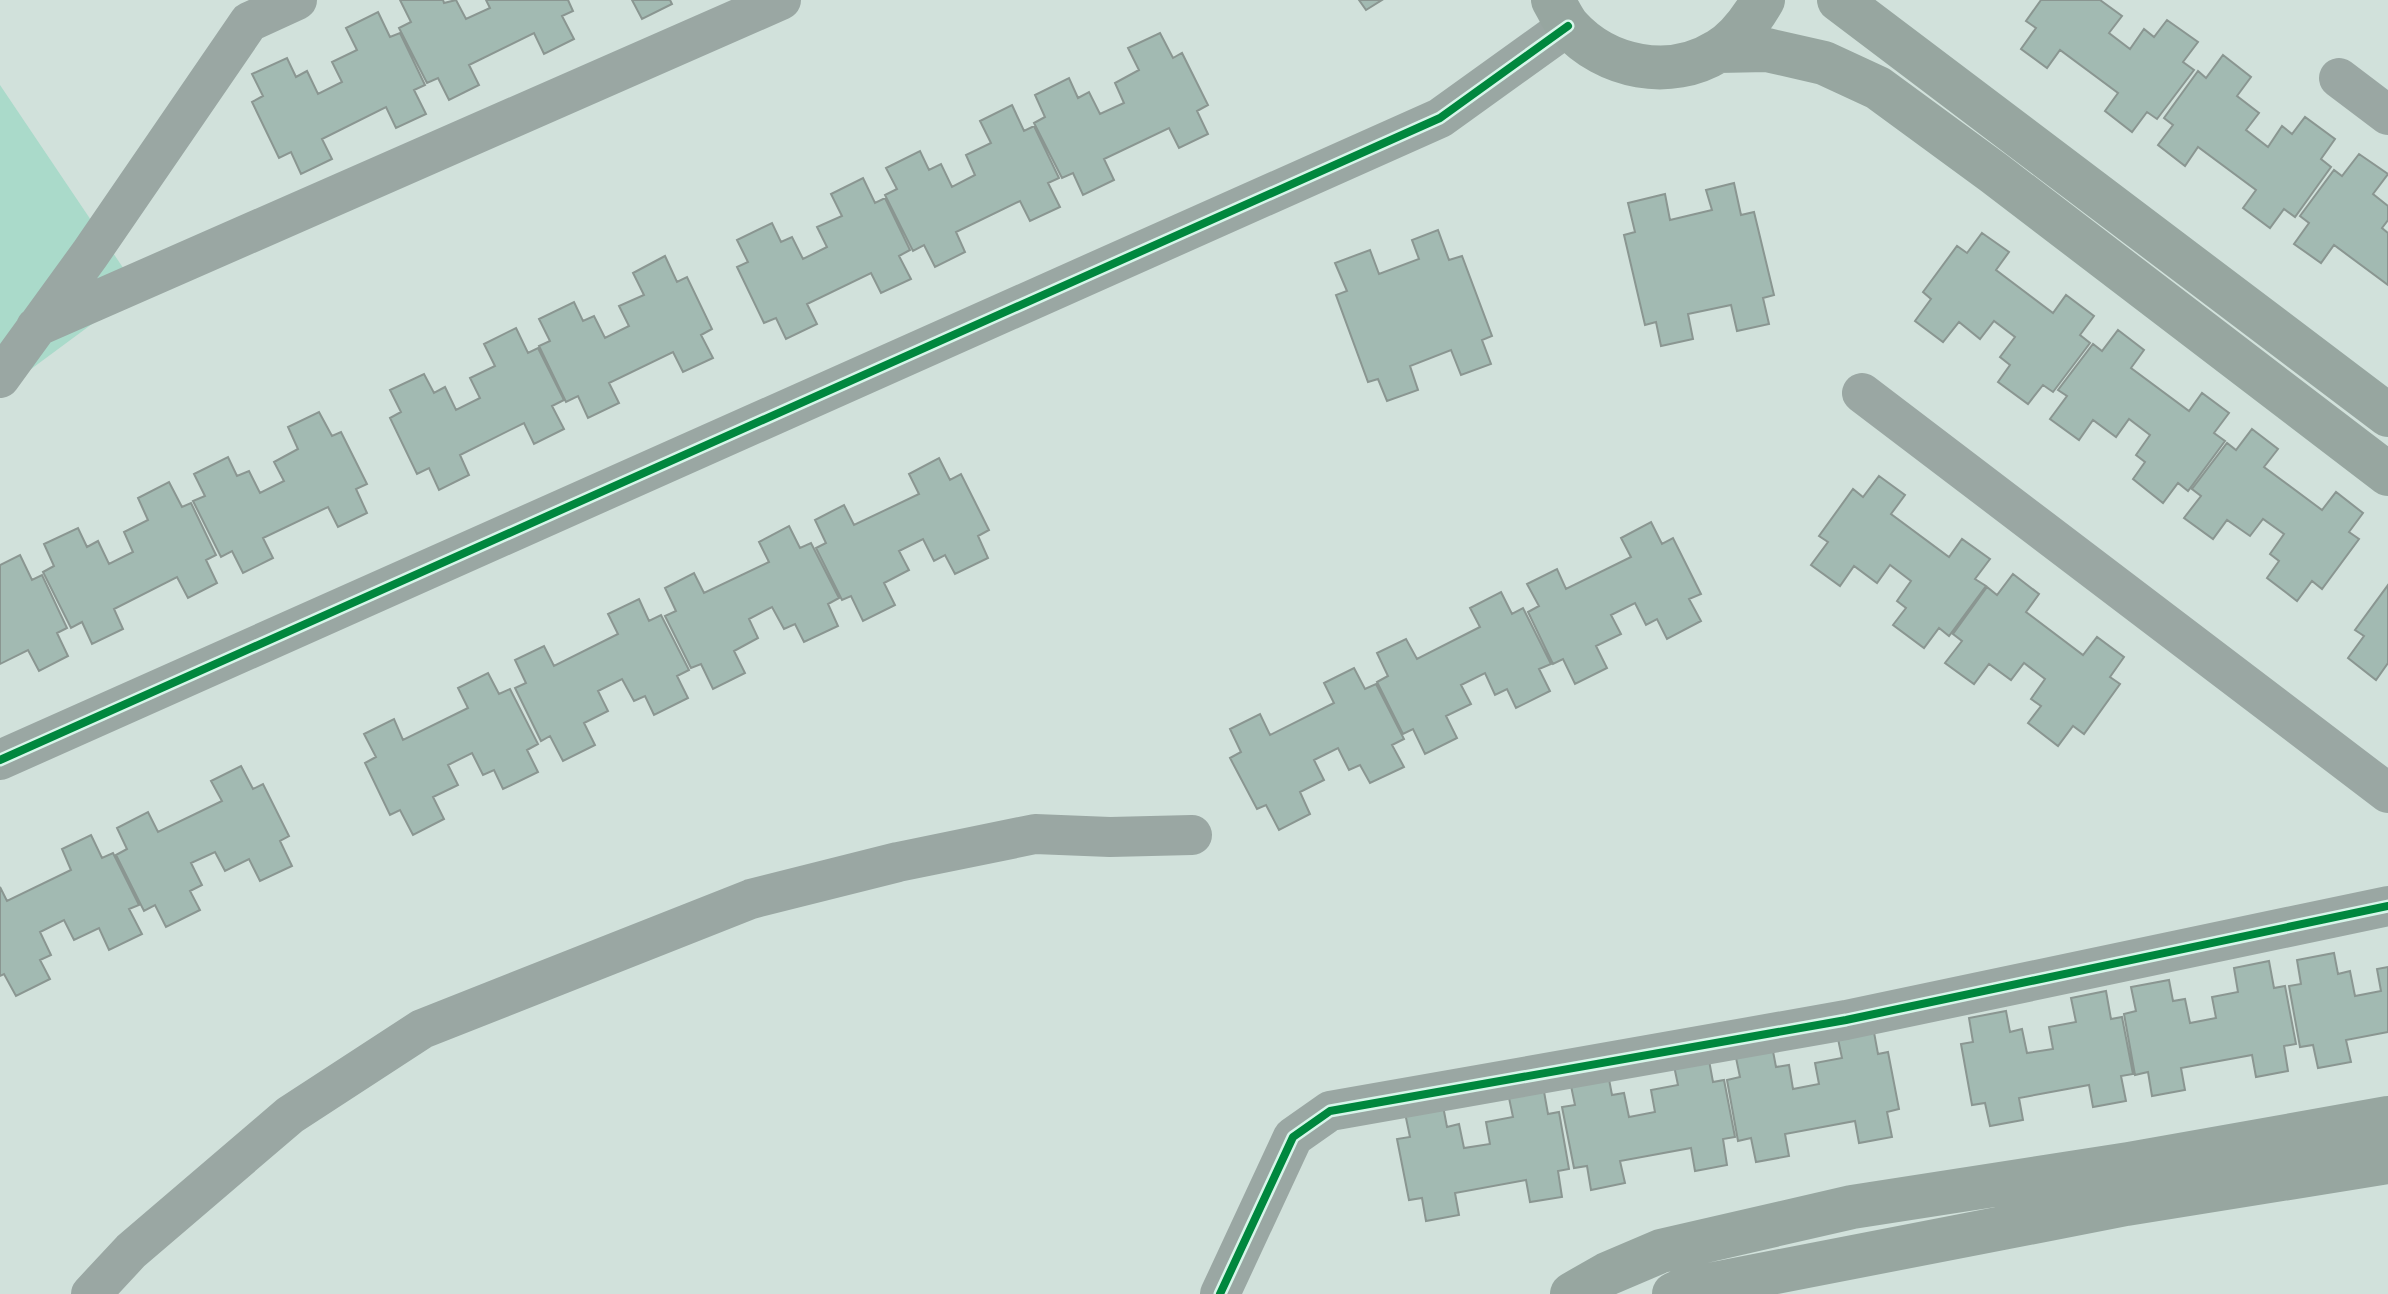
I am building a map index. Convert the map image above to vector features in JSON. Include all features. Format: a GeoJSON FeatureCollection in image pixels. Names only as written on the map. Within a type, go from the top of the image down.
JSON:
{"type":"FeatureCollection","features":[{"type":"Feature","properties":{"kind":"street"},"geometry":{"type":"LineString","coordinates":[[0,378],[90,254],[249,22],[297,0]]}},
{"type":"Feature","properties":{"kind":"street"},"geometry":{"type":"LineString","coordinates":[[36,327],[781,0]]}},
{"type":"Feature","properties":{"kind":"street"},"geometry":{"type":"LineString","coordinates":[[0,760],[1440,118],[1560,13],[1592,48],[1622,63],[1655,68],[1687,64],[1718,51],[1743,30],[1763,0]]}},
{"type":"Feature","properties":{"kind":"street"},"geometry":{"type":"LineString","coordinates":[[1839,0],[2388,415]]}},
{"type":"Feature","properties":{"kind":"street"},"geometry":{"type":"LineString","coordinates":[[1718,51],[1767,50],[1824,63],[1878,88],[2388,474]]}},
{"type":"Feature","properties":{"kind":"street"},"geometry":{"type":"LineString","coordinates":[[2339,78],[2388,115]]}},
{"type":"Feature","properties":{"kind":"street"},"geometry":{"type":"LineString","coordinates":[[1862,393],[2388,793]]}},
{"type":"Feature","properties":{"kind":"street"},"geometry":{"type":"LineString","coordinates":[[91,1294],[131,1251],[290,1115],[422,1029],[751,899],[898,862],[1035,834],[1110,837],[1192,835]]}},
{"type":"Feature","properties":{"kind":"street"},"geometry":{"type":"LineString","coordinates":[[1220,1294],[1293,1137],[1330,1111],[1846,1020],[2388,906]]}},
{"type":"Feature","properties":{"kind":"street"},"geometry":{"type":"LineString","coordinates":[[1572,1294],[1607,1274],[1661,1251],[1852,1207],[2129,1164],[2388,1118]]}},
{"type":"Feature","properties":{"kind":"street"},"geometry":{"type":"LineString","coordinates":[[1674,1294],[2126,1204],[2388,1162]]}},
{"type":"Feature","properties":{"kind":"green space"},"geometry":{"type":"Polygon","coordinates":[[[0,85],[138,290],[0,392],[0,85]]]}},
{"type":"Feature","properties":{"kind":"building"},"geometry":{"type":"Polygon","coordinates":[[[400,0],[443,0],[444,3],[456,0],[466,19],[490,8],[486,0],[568,0],[573,11],[562,16],[574,39],[544,54],[534,33],[469,65],[479,85],[449,100],[438,78],[427,83],[399,28],[411,22],[400,0]]]}},
{"type":"Feature","properties":{"kind":"building"},"geometry":{"type":"Polygon","coordinates":[[[632,0],[670,0],[672,4],[642,19],[632,0]]]}},
{"type":"Feature","properties":{"kind":"building"},"geometry":{"type":"Polygon","coordinates":[[[1359,0],[1382,0],[1366,10],[1359,0]]]}},
{"type":"Feature","properties":{"kind":"building"},"geometry":{"type":"Polygon","coordinates":[[[2041,0],[2100,0],[2122,16],[2109,33],[2130,49],[2144,29],[2154,37],[2167,20],[2198,42],[2183,62],[2194,70],[2157,119],[2147,112],[2132,132],[2105,111],[2118,93],[2060,50],[2047,68],[2021,49],[2036,28],[2026,21],[2041,0]]]}},
{"type":"Feature","properties":{"kind":"building"},"geometry":{"type":"Polygon","coordinates":[[[378,12],[390,37],[400,33],[425,85],[414,90],[426,114],[396,128],[386,107],[322,139],[332,159],[301,174],[291,152],[279,158],[252,102],[263,96],[252,74],[287,58],[296,77],[307,71],[318,94],[342,82],[332,62],[357,50],[346,28],[378,12]]]}},
{"type":"Feature","properties":{"kind":"building"},"geometry":{"type":"Polygon","coordinates":[[[1160,33],[1173,58],[1182,53],[1208,105],[1197,111],[1208,134],[1179,148],[1169,128],[1104,159],[1114,180],[1083,195],[1073,173],[1062,178],[1034,123],[1045,117],[1035,95],[1069,78],[1078,98],[1089,92],[1100,114],[1124,103],[1115,83],[1139,70],[1128,48],[1160,33]]]}},
{"type":"Feature","properties":{"kind":"building"},"geometry":{"type":"Polygon","coordinates":[[[2223,55],[2251,77],[2237,96],[2259,113],[2246,130],[2268,147],[2282,126],[2292,134],[2305,117],[2335,139],[2321,159],[2331,167],[2295,217],[2284,209],[2270,228],[2243,208],[2256,190],[2198,147],[2185,166],[2158,145],[2173,125],[2164,118],[2198,71],[2206,78],[2223,55]]]}},
{"type":"Feature","properties":{"kind":"building"},"geometry":{"type":"Polygon","coordinates":[[[1012,105],[1024,131],[1034,126],[1059,178],[1048,183],[1060,207],[1030,221],[1020,201],[956,232],[965,252],[935,267],[924,245],[913,251],[885,195],[897,189],[886,168],[920,151],[929,170],[941,164],[952,187],[975,175],[966,155],[991,143],[980,121],[1012,105]]]}},
{"type":"Feature","properties":{"kind":"building"},"geometry":{"type":"Polygon","coordinates":[[[2359,154],[2388,174],[2373,194],[2388,206],[2388,220],[2382,228],[2388,233],[2388,285],[2334,245],[2321,263],[2294,244],[2309,223],[2300,216],[2334,170],[2342,176],[2359,154]]]}},
{"type":"Feature","properties":{"kind":"building"},"geometry":{"type":"Polygon","coordinates":[[[863,178],[875,203],[885,198],[910,250],[899,256],[911,279],[881,293],[871,273],[807,304],[817,324],[786,339],[776,318],[764,323],[737,267],[748,262],[737,240],[772,223],[781,242],[792,237],[803,259],[827,247],[817,227],[842,216],[831,194],[863,178]]]}},
{"type":"Feature","properties":{"kind":"building"},"geometry":{"type":"Polygon","coordinates":[[[1734,183],[1741,215],[1754,212],[1774,295],[1763,298],[1769,324],[1737,331],[1731,305],[1688,314],[1693,339],[1661,346],[1656,322],[1645,325],[1624,235],[1635,232],[1628,203],[1665,194],[1670,220],[1712,210],[1706,190],[1734,183]]]}},
{"type":"Feature","properties":{"kind":"building"},"geometry":{"type":"Polygon","coordinates":[[[1438,230],[1449,260],[1462,256],[1492,336],[1482,340],[1491,364],[1461,375],[1451,350],[1410,366],[1418,390],[1387,401],[1378,379],[1368,382],[1336,295],[1347,291],[1335,263],[1370,250],[1379,274],[1419,259],[1412,240],[1438,230]]]}},
{"type":"Feature","properties":{"kind":"building"},"geometry":{"type":"Polygon","coordinates":[[[1982,233],[2009,252],[1996,270],[2053,313],[2066,295],[2094,316],[2080,335],[2090,343],[2053,392],[2043,385],[2028,404],[1998,382],[2010,365],[2000,357],[2015,337],[1994,321],[1980,339],[1959,322],[1943,342],[1915,321],[1931,299],[1923,292],[1957,246],[1967,253],[1982,233]]]}},
{"type":"Feature","properties":{"kind":"building"},"geometry":{"type":"Polygon","coordinates":[[[665,256],[677,282],[687,277],[712,329],[701,335],[713,358],[683,372],[673,352],[609,383],[619,403],[588,418],[578,396],[566,402],[539,346],[550,341],[539,319],[574,302],[583,321],[594,316],[605,338],[629,326],[619,306],[644,295],[633,273],[665,256]]]}},
{"type":"Feature","properties":{"kind":"building"},"geometry":{"type":"Polygon","coordinates":[[[516,328],[528,353],[538,348],[564,400],[552,406],[564,429],[534,444],[524,423],[460,455],[469,475],[439,490],[429,468],[417,474],[390,418],[401,412],[390,390],[424,374],[434,393],[445,387],[456,410],[480,398],[470,378],[495,366],[484,344],[516,328]]]}},
{"type":"Feature","properties":{"kind":"building"},"geometry":{"type":"Polygon","coordinates":[[[2118,330],[2144,350],[2131,368],[2189,411],[2202,393],[2229,413],[2214,433],[2225,441],[2188,491],[2178,483],[2163,503],[2133,479],[2145,462],[2136,455],[2150,435],[2129,419],[2116,437],[2093,420],[2079,440],[2050,419],[2067,396],[2058,390],[2093,344],[2102,351],[2118,330]]]}},
{"type":"Feature","properties":{"kind":"building"},"geometry":{"type":"Polygon","coordinates":[[[319,412],[332,436],[341,432],[367,484],[356,489],[367,513],[338,527],[328,507],[263,538],[273,558],[243,573],[232,551],[221,557],[193,501],[205,496],[194,474],[228,457],[237,476],[249,471],[260,493],[284,481],[274,462],[298,449],[288,427],[319,412]]]}},
{"type":"Feature","properties":{"kind":"building"},"geometry":{"type":"Polygon","coordinates":[[[2252,429],[2278,449],[2264,467],[2322,510],[2336,492],[2363,513],[2349,532],[2359,539],[2322,589],[2312,581],[2297,601],[2267,578],[2279,561],[2270,554],[2284,534],[2263,519],[2250,536],[2227,520],[2213,539],[2184,518],[2201,496],[2192,489],[2227,443],[2236,450],[2252,429]]]}},
{"type":"Feature","properties":{"kind":"building"},"geometry":{"type":"Polygon","coordinates":[[[939,458],[950,480],[961,474],[989,530],[978,536],[988,558],[955,574],[945,555],[934,561],[923,539],[899,551],[909,570],[884,583],[895,605],[863,621],[851,596],[842,600],[816,548],[826,543],[815,520],[844,505],[854,525],[919,494],[909,474],[939,458]]]}},
{"type":"Feature","properties":{"kind":"building"},"geometry":{"type":"Polygon","coordinates":[[[1879,476],[1905,495],[1891,514],[1949,557],[1962,539],[1990,559],[1975,579],[1986,586],[1949,636],[1939,628],[1924,648],[1893,625],[1906,608],[1897,601],[1911,581],[1890,565],[1877,583],[1854,566],[1840,586],[1811,565],[1828,542],[1819,536],[1853,489],[1863,497],[1879,476]]]}},
{"type":"Feature","properties":{"kind":"building"},"geometry":{"type":"Polygon","coordinates":[[[169,482],[182,507],[191,503],[216,555],[206,560],[217,583],[188,598],[177,577],[114,609],[123,629],[92,644],[82,622],[71,628],[43,572],[54,566],[44,544],[78,528],[87,547],[98,541],[109,564],[133,552],[124,532],[148,520],[138,498],[169,482]]]}},
{"type":"Feature","properties":{"kind":"building"},"geometry":{"type":"Polygon","coordinates":[[[1651,522],[1662,544],[1673,538],[1701,594],[1689,599],[1701,621],[1667,639],[1657,619],[1646,625],[1635,603],[1611,615],[1621,634],[1596,646],[1607,668],[1575,684],[1563,659],[1553,664],[1528,612],[1539,606],[1527,584],[1557,569],[1566,589],[1631,557],[1621,538],[1651,522]]]}},
{"type":"Feature","properties":{"kind":"building"},"geometry":{"type":"Polygon","coordinates":[[[789,526],[800,548],[811,543],[839,598],[828,604],[838,626],[804,642],[795,624],[784,629],[772,607],[749,619],[758,638],[734,651],[745,673],[713,689],[701,664],[691,668],[665,616],[676,611],[665,588],[694,573],[704,593],[769,562],[759,542],[789,526]]]}},
{"type":"Feature","properties":{"kind":"building"},"geometry":{"type":"Polygon","coordinates":[[[20,555],[32,580],[42,575],[67,628],[57,633],[68,656],[39,671],[28,650],[0,664],[0,565],[20,555]]]}},
{"type":"Feature","properties":{"kind":"building"},"geometry":{"type":"Polygon","coordinates":[[[2013,574],[2039,594],[2026,612],[2083,655],[2097,637],[2124,657],[2110,677],[2120,684],[2084,734],[2073,726],[2058,746],[2028,723],[2041,706],[2031,699],[2045,679],[2024,663],[2011,680],[1989,664],[1974,684],[1945,663],[1962,641],[1953,634],[1987,587],[1997,595],[2013,574]]]}},
{"type":"Feature","properties":{"kind":"building"},"geometry":{"type":"Polygon","coordinates":[[[2388,585],[2388,663],[2376,680],[2348,658],[2364,636],[2355,630],[2388,585]]]}},
{"type":"Feature","properties":{"kind":"building"},"geometry":{"type":"Polygon","coordinates":[[[1501,592],[1512,614],[1523,608],[1551,664],[1539,669],[1550,691],[1516,708],[1507,689],[1495,695],[1485,673],[1461,685],[1471,704],[1446,716],[1457,738],[1425,754],[1413,729],[1403,734],[1377,682],[1388,676],[1377,653],[1406,639],[1417,659],[1480,627],[1470,608],[1501,592]]]}},
{"type":"Feature","properties":{"kind":"building"},"geometry":{"type":"Polygon","coordinates":[[[639,599],[649,621],[661,615],[689,670],[677,676],[688,698],[654,715],[645,696],[634,701],[622,679],[598,691],[608,711],[584,723],[595,745],[563,761],[550,736],[541,741],[515,688],[526,683],[515,660],[544,646],[554,666],[618,634],[608,614],[639,599]]]}},
{"type":"Feature","properties":{"kind":"building"},"geometry":{"type":"Polygon","coordinates":[[[1354,668],[1365,689],[1376,684],[1404,739],[1392,745],[1404,767],[1370,783],[1360,765],[1349,770],[1338,748],[1314,760],[1324,780],[1300,792],[1310,814],[1279,830],[1266,805],[1257,809],[1230,758],[1241,752],[1230,729],[1260,714],[1270,735],[1334,703],[1324,683],[1354,668]]]}},
{"type":"Feature","properties":{"kind":"building"},"geometry":{"type":"Polygon","coordinates":[[[488,673],[499,694],[510,689],[538,744],[527,750],[538,772],[503,789],[494,770],[483,775],[472,753],[448,765],[458,785],[433,797],[444,819],[413,835],[400,810],[390,815],[365,763],[376,757],[364,734],[394,719],[403,740],[468,708],[458,688],[488,673]]]}},
{"type":"Feature","properties":{"kind":"building"},"geometry":{"type":"Polygon","coordinates":[[[241,766],[253,789],[263,784],[289,836],[280,841],[292,866],[260,881],[249,859],[225,871],[215,852],[191,863],[202,885],[190,891],[200,910],[166,927],[155,905],[144,911],[116,855],[127,849],[117,828],[148,812],[158,832],[222,801],[211,781],[241,766]]]}},
{"type":"Feature","properties":{"kind":"building"},"geometry":{"type":"Polygon","coordinates":[[[91,835],[102,858],[113,853],[139,905],[129,909],[142,934],[109,950],[99,928],[74,940],[64,920],[40,932],[51,955],[40,960],[50,979],[16,996],[4,974],[0,976],[0,887],[7,901],[71,870],[62,849],[91,835]]]}},
{"type":"Feature","properties":{"kind":"building"},"geometry":{"type":"Polygon","coordinates":[[[2334,953],[2338,974],[2350,971],[2355,996],[2381,991],[2377,969],[2388,967],[2388,1032],[2346,1040],[2351,1062],[2318,1068],[2313,1045],[2300,1047],[2289,986],[2301,984],[2297,960],[2334,953]]]}},
{"type":"Feature","properties":{"kind":"building"},"geometry":{"type":"Polygon","coordinates":[[[2269,961],[2274,988],[2285,986],[2296,1044],[2284,1046],[2288,1071],[2256,1077],[2252,1055],[2181,1068],[2185,1090],[2152,1096],[2148,1072],[2135,1075],[2124,1014],[2136,1011],[2131,987],[2169,980],[2173,1001],[2185,999],[2190,1023],[2216,1018],[2212,997],[2238,992],[2234,968],[2269,961]]]}},
{"type":"Feature","properties":{"kind":"building"},"geometry":{"type":"Polygon","coordinates":[[[2106,991],[2111,1019],[2122,1017],[2133,1074],[2121,1076],[2126,1101],[2093,1107],[2089,1085],[2019,1098],[2023,1120],[1990,1126],[1985,1103],[1972,1105],[1961,1044],[1973,1042],[1969,1018],[2006,1011],[2010,1032],[2022,1029],[2027,1053],[2053,1049],[2049,1027],[2076,1022],[2071,998],[2106,991]]]}},
{"type":"Feature","properties":{"kind":"building"},"geometry":{"type":"Polygon","coordinates":[[[1873,1027],[1878,1054],[1888,1052],[1899,1109],[1887,1112],[1892,1137],[1859,1143],[1855,1121],[1785,1134],[1789,1156],[1756,1162],[1751,1138],[1738,1141],[1727,1080],[1740,1077],[1735,1053],[1772,1046],[1776,1067],[1789,1065],[1793,1089],[1819,1084],[1815,1063],[1842,1058],[1837,1034],[1873,1027]]]}},
{"type":"Feature","properties":{"kind":"building"},"geometry":{"type":"Polygon","coordinates":[[[1708,1055],[1713,1082],[1724,1080],[1735,1137],[1723,1139],[1727,1165],[1695,1171],[1691,1148],[1620,1161],[1625,1183],[1591,1190],[1587,1166],[1574,1168],[1562,1107],[1575,1105],[1570,1081],[1608,1074],[1612,1095],[1624,1093],[1629,1117],[1655,1112],[1651,1090],[1678,1085],[1673,1061],[1708,1055]]]}},
{"type":"Feature","properties":{"kind":"building"},"geometry":{"type":"Polygon","coordinates":[[[1543,1086],[1548,1114],[1559,1112],[1569,1169],[1558,1171],[1562,1197],[1530,1202],[1526,1180],[1455,1193],[1459,1215],[1426,1221],[1422,1198],[1409,1200],[1397,1139],[1410,1137],[1405,1113],[1443,1106],[1447,1127],[1459,1124],[1464,1148],[1490,1144],[1486,1122],[1513,1117],[1508,1093],[1543,1086]]]}},
{"type":"Feature","properties":{"kind":"cycle path"},"geometry":{"type":"LineString","coordinates":[[0,760],[1440,118],[1568,26]]}},
{"type":"Feature","properties":{"kind":"cycle path"},"geometry":{"type":"LineString","coordinates":[[1220,1294],[1293,1137],[1330,1111],[1846,1020],[2388,906]]}}]}
